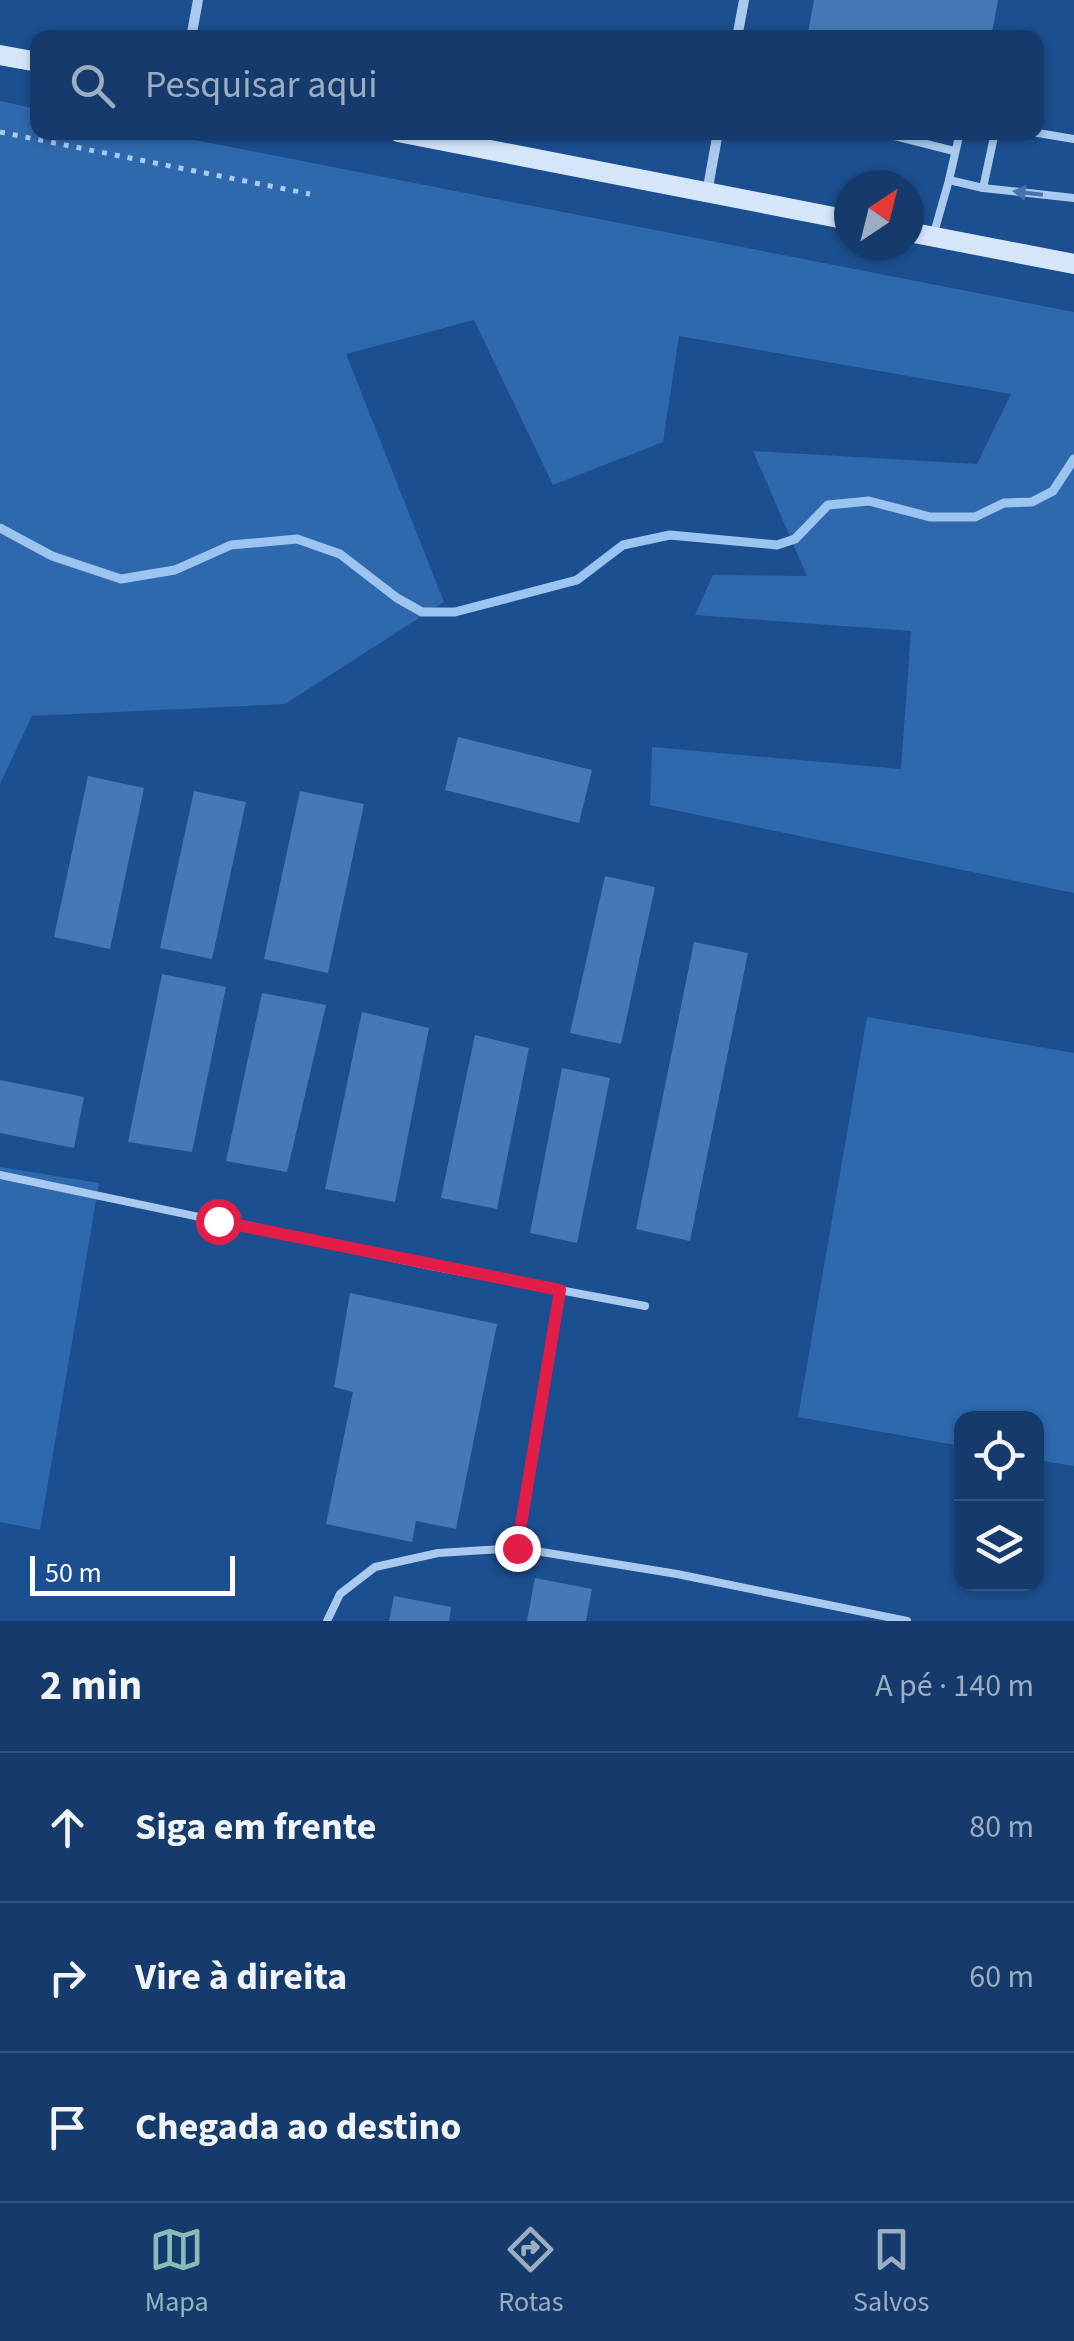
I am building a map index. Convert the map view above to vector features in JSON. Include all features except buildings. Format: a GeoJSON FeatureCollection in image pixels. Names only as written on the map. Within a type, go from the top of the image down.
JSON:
{"type":"FeatureCollection","features":[{"type":"Feature","properties":{"kind":"main road"},"geometry":{"type":"LineString","coordinates":[[0,55],[30,61]]}},
{"type":"Feature","properties":{"kind":"main road"},"geometry":{"type":"LineString","coordinates":[[439,140],[834,217]]}},
{"type":"Feature","properties":{"kind":"main road"},"geometry":{"type":"LineString","coordinates":[[924,234],[1074,264]]}},
{"type":"Feature","properties":{"kind":"street"},"geometry":{"type":"LineString","coordinates":[[192,30],[198,0]]}},
{"type":"Feature","properties":{"kind":"street"},"geometry":{"type":"LineString","coordinates":[[738,30],[744,0]]}},
{"type":"Feature","properties":{"kind":"street"},"geometry":{"type":"LineString","coordinates":[[707,192],[717,140]]}},
{"type":"Feature","properties":{"kind":"lane"},"geometry":{"type":"LineString","coordinates":[[1044,134],[1074,138]]}},
{"type":"Feature","properties":{"kind":"lane"},"geometry":{"type":"LineString","coordinates":[[911,140],[954,151]]}},
{"type":"Feature","properties":{"kind":"lane"},"geometry":{"type":"LineString","coordinates":[[933,236],[957,140]]}},
{"type":"Feature","properties":{"kind":"lane"},"geometry":{"type":"LineString","coordinates":[[982,188],[993,140]]}},
{"type":"Feature","properties":{"kind":"lane"},"geometry":{"type":"LineString","coordinates":[[948,180],[982,188],[1074,198]]}},
{"type":"Feature","properties":{"kind":"lane"},"geometry":{"type":"LineString","coordinates":[[0,1175],[646,1306]]}},
{"type":"Feature","properties":{"kind":"lane"},"geometry":{"type":"LineString","coordinates":[[517,1548],[560,1290]]}},
{"type":"Feature","properties":{"kind":"lane"},"geometry":{"type":"LineString","coordinates":[[326,1621],[340,1594],[375,1567],[438,1553],[517,1548],[677,1574],[906,1621]]}},
{"type":"Feature","properties":{"kind":"path"},"geometry":{"type":"LineString","coordinates":[[0,132],[30,138]]}},
{"type":"Feature","properties":{"kind":"path"},"geometry":{"type":"LineString","coordinates":[[40,140],[310,194]]}},
{"type":"Feature","properties":{"kind":"shaded area"},"geometry":{"type":"Polygon","coordinates":[[[0,101],[30,107],[30,140],[195,140],[1074,312],[1074,893],[650,805],[652,747],[901,769],[911,631],[695,615],[713,575],[807,576],[753,451],[977,464],[1011,394],[679,336],[663,442],[553,485],[474,320],[346,354],[444,602],[285,704],[32,716],[0,784],[0,101]]]}},
{"type":"Feature","properties":{"kind":"shaded area"},"geometry":{"type":"Polygon","coordinates":[[[867,1017],[1074,1053],[1074,1466],[1044,1461],[1044,1411],[954,1411],[954,1445],[798,1417],[867,1017]]]}},
{"type":"Feature","properties":{"kind":"shaded area"},"geometry":{"type":"Polygon","coordinates":[[[0,1167],[99,1183],[40,1530],[0,1522],[0,1167]]]}},
{"type":"Feature","properties":{"kind":"waterway"},"geometry":{"type":"LineString","coordinates":[[0,528],[52,556],[121,579],[175,570],[231,545],[297,539],[340,554],[397,598],[422,612],[455,612],[577,580],[623,545],[670,535],[777,545],[795,539],[828,505],[869,501],[930,517],[975,517],[1004,503],[1032,502],[1053,491],[1074,459]]}},
{"type":"Feature","properties":{"kind":"route"},"geometry":{"type":"LineString","coordinates":[[218,1221],[560,1290],[517,1548]]}}]}
